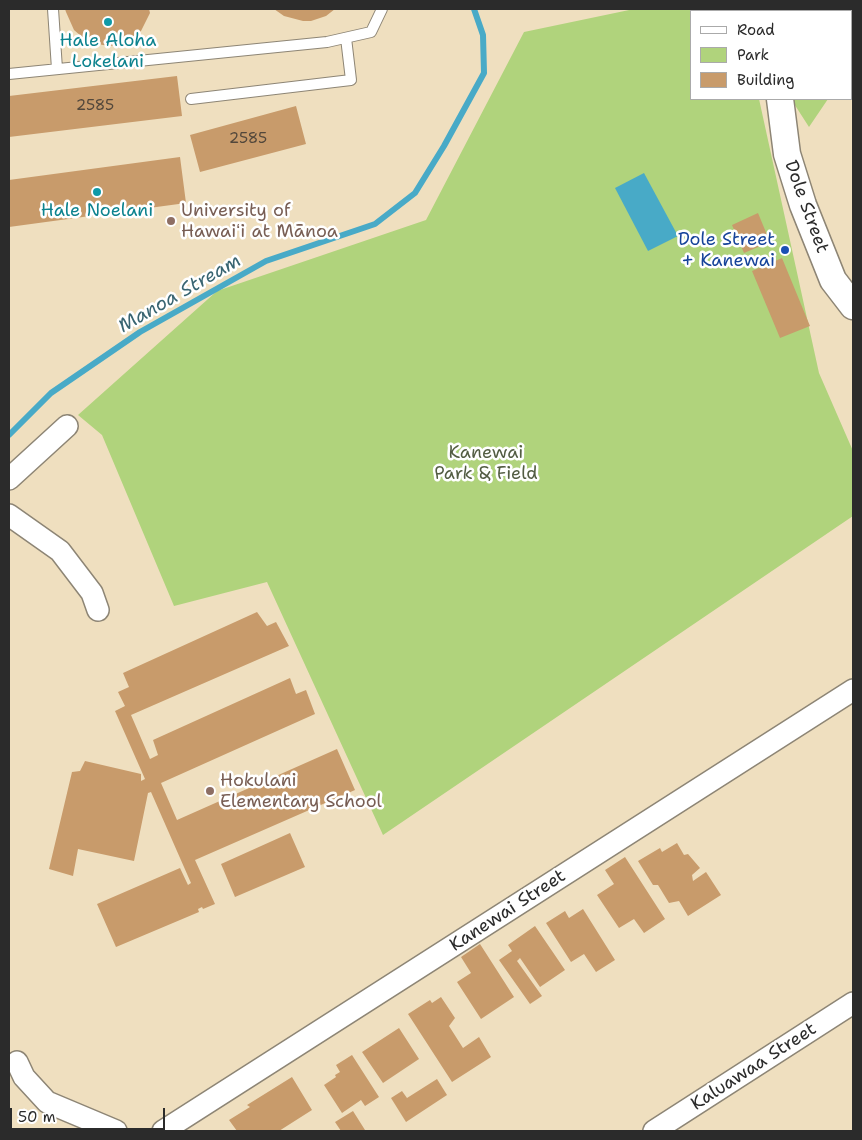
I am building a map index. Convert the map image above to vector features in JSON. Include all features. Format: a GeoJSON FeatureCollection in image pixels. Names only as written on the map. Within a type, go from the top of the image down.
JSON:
{"type":"FeatureCollection","features":[{"type":"Feature","properties":{"kind":"street","name":"Dole Street"},"geometry":{"type":"LineString","coordinates":[[780,100],[786,154],[803,205],[833,280],[853,306]]}},
{"type":"Feature","properties":{"kind":"street"},"geometry":{"type":"LineString","coordinates":[[9,479],[67,426]]}},
{"type":"Feature","properties":{"kind":"street"},"geometry":{"type":"LineString","coordinates":[[9,515],[60,551],[92,593],[98,610]]}},
{"type":"Feature","properties":{"kind":"street","name":"Kanewai Street"},"geometry":{"type":"LineString","coordinates":[[163,1131],[853,690]]}},
{"type":"Feature","properties":{"kind":"street","name":"Kaluawaa Street"},"geometry":{"type":"LineString","coordinates":[[654,1131],[853,1004]]}},
{"type":"Feature","properties":{"kind":"street"},"geometry":{"type":"LineString","coordinates":[[17,1062],[24,1077],[47,1102],[116,1131]]}},
{"type":"Feature","properties":{"kind":"lane"},"geometry":{"type":"LineString","coordinates":[[53,9],[58,69]]}},
{"type":"Feature","properties":{"kind":"lane"},"geometry":{"type":"LineString","coordinates":[[9,74],[327,42],[371,32],[382,9]]}},
{"type":"Feature","properties":{"kind":"lane"},"geometry":{"type":"LineString","coordinates":[[191,99],[350,80],[346,38]]}},
{"type":"Feature","properties":{"kind":"green space","name":"Kanewai Park & Field"},"geometry":{"type":"Polygon","coordinates":[[[634,9],[745,9],[690,10],[690,100],[759,100],[819,373],[853,451],[853,516],[383,835],[267,582],[174,606],[102,435],[78,415],[217,291],[426,220],[524,32],[634,9]]]}},
{"type":"Feature","properties":{"kind":"green space"},"geometry":{"type":"Polygon","coordinates":[[[853,9],[852,64],[852,10],[774,10],[853,9]]]}},
{"type":"Feature","properties":{"kind":"green space"},"geometry":{"type":"Polygon","coordinates":[[[792,100],[827,100],[809,127],[792,100]]]}},
{"type":"Feature","properties":{"kind":"water"},"geometry":{"type":"Polygon","coordinates":[[[644,173],[678,236],[648,251],[615,188],[644,173]]]}},
{"type":"Feature","properties":{"kind":"building","name":"Hale Aloha Lokelani"},"geometry":{"type":"Polygon","coordinates":[[[65,9],[149,9],[150,13],[141,31],[131,40],[119,45],[108,46],[88,42],[74,30],[65,9]]]}},
{"type":"Feature","properties":{"kind":"building"},"geometry":{"type":"Polygon","coordinates":[[[274,9],[335,9],[326,16],[311,21],[303,21],[284,16],[274,9]]]}},
{"type":"Feature","properties":{"kind":"building"},"geometry":{"type":"Polygon","coordinates":[[[177,76],[182,116],[9,137],[9,96],[177,76]]]}},
{"type":"Feature","properties":{"kind":"building"},"geometry":{"type":"Polygon","coordinates":[[[296,106],[306,144],[200,172],[190,135],[296,106]]]}},
{"type":"Feature","properties":{"kind":"building","name":"Hale Noelani"},"geometry":{"type":"Polygon","coordinates":[[[180,157],[186,203],[9,227],[9,180],[180,157]]]}},
{"type":"Feature","properties":{"kind":"building"},"geometry":{"type":"Polygon","coordinates":[[[758,213],[770,242],[744,253],[732,225],[758,213]]]}},
{"type":"Feature","properties":{"kind":"building"},"geometry":{"type":"Polygon","coordinates":[[[782,258],[810,326],[780,338],[752,271],[782,258]]]}},
{"type":"Feature","properties":{"kind":"building"},"geometry":{"type":"Polygon","coordinates":[[[257,612],[267,626],[276,622],[289,646],[131,715],[150,759],[158,755],[153,740],[290,678],[296,694],[306,690],[315,714],[161,783],[177,820],[337,749],[355,790],[195,860],[215,904],[203,909],[202,907],[198,909],[199,912],[116,947],[97,904],[180,868],[188,885],[191,883],[151,792],[148,793],[134,861],[78,849],[73,876],[49,869],[72,772],[80,771],[85,761],[141,774],[141,781],[145,779],[115,711],[125,706],[118,692],[129,687],[123,673],[257,612]]]}},
{"type":"Feature","properties":{"kind":"building"},"geometry":{"type":"Polygon","coordinates":[[[290,833],[305,867],[235,897],[221,864],[290,833]]]}},
{"type":"Feature","properties":{"kind":"building"},"geometry":{"type":"Polygon","coordinates":[[[677,843],[684,855],[688,854],[700,868],[692,875],[693,881],[706,872],[721,895],[688,916],[679,901],[669,903],[658,885],[653,885],[638,861],[660,848],[662,852],[677,843]]]}},
{"type":"Feature","properties":{"kind":"building"},"geometry":{"type":"Polygon","coordinates":[[[625,857],[665,919],[644,933],[634,919],[619,928],[597,895],[614,884],[605,870],[625,857]]]}},
{"type":"Feature","properties":{"kind":"building"},"geometry":{"type":"Polygon","coordinates":[[[583,909],[615,960],[596,972],[584,954],[571,962],[546,923],[565,911],[569,918],[583,909]]]}},
{"type":"Feature","properties":{"kind":"building"},"geometry":{"type":"Polygon","coordinates":[[[535,926],[565,970],[540,987],[520,958],[517,961],[542,996],[530,1004],[499,960],[512,951],[508,945],[535,926]]]}},
{"type":"Feature","properties":{"kind":"building"},"geometry":{"type":"Polygon","coordinates":[[[480,944],[514,997],[481,1019],[457,982],[471,973],[461,957],[480,944]]]}},
{"type":"Feature","properties":{"kind":"building"},"geometry":{"type":"Polygon","coordinates":[[[441,997],[455,1018],[449,1026],[463,1048],[479,1037],[491,1057],[452,1082],[408,1014],[430,1000],[432,1003],[441,997]]]}},
{"type":"Feature","properties":{"kind":"building"},"geometry":{"type":"Polygon","coordinates":[[[399,1028],[419,1059],[383,1083],[362,1052],[399,1028]]]}},
{"type":"Feature","properties":{"kind":"building"},"geometry":{"type":"Polygon","coordinates":[[[352,1055],[379,1097],[365,1106],[361,1100],[342,1113],[324,1085],[340,1072],[336,1065],[352,1055]]]}},
{"type":"Feature","properties":{"kind":"building"},"geometry":{"type":"Polygon","coordinates":[[[292,1077],[312,1110],[279,1131],[237,1131],[229,1120],[250,1107],[247,1105],[292,1077]]]}},
{"type":"Feature","properties":{"kind":"building"},"geometry":{"type":"Polygon","coordinates":[[[437,1079],[447,1095],[406,1122],[391,1098],[402,1091],[407,1098],[437,1079]]]}},
{"type":"Feature","properties":{"kind":"building"},"geometry":{"type":"Polygon","coordinates":[[[353,1111],[365,1130],[341,1131],[335,1122],[353,1111]]]}},
{"type":"Feature","properties":{"kind":"waterway","name":"Manoa Stream"},"geometry":{"type":"LineString","coordinates":[[9,435],[51,393],[140,332],[266,261],[375,224],[415,193],[444,146],[484,73],[483,35],[474,9]]}},
{"type":"Feature","properties":{"kind":"place","name":"Hale Aloha Lokelani"},"geometry":{"type":"Point","coordinates":[108,22]}},
{"type":"Feature","properties":{"kind":"place","name":"Hale Noelani"},"geometry":{"type":"Point","coordinates":[97,192]}},
{"type":"Feature","properties":{"kind":"place","name":"University of Hawaiʻi at Mānoa"},"geometry":{"type":"Point","coordinates":[171,221]}},
{"type":"Feature","properties":{"kind":"place","name":"Dole Street + Kanewai"},"geometry":{"type":"Point","coordinates":[785,250]}},
{"type":"Feature","properties":{"kind":"place","name":"Hokulani Elementary School"},"geometry":{"type":"Point","coordinates":[210,791]}}]}
